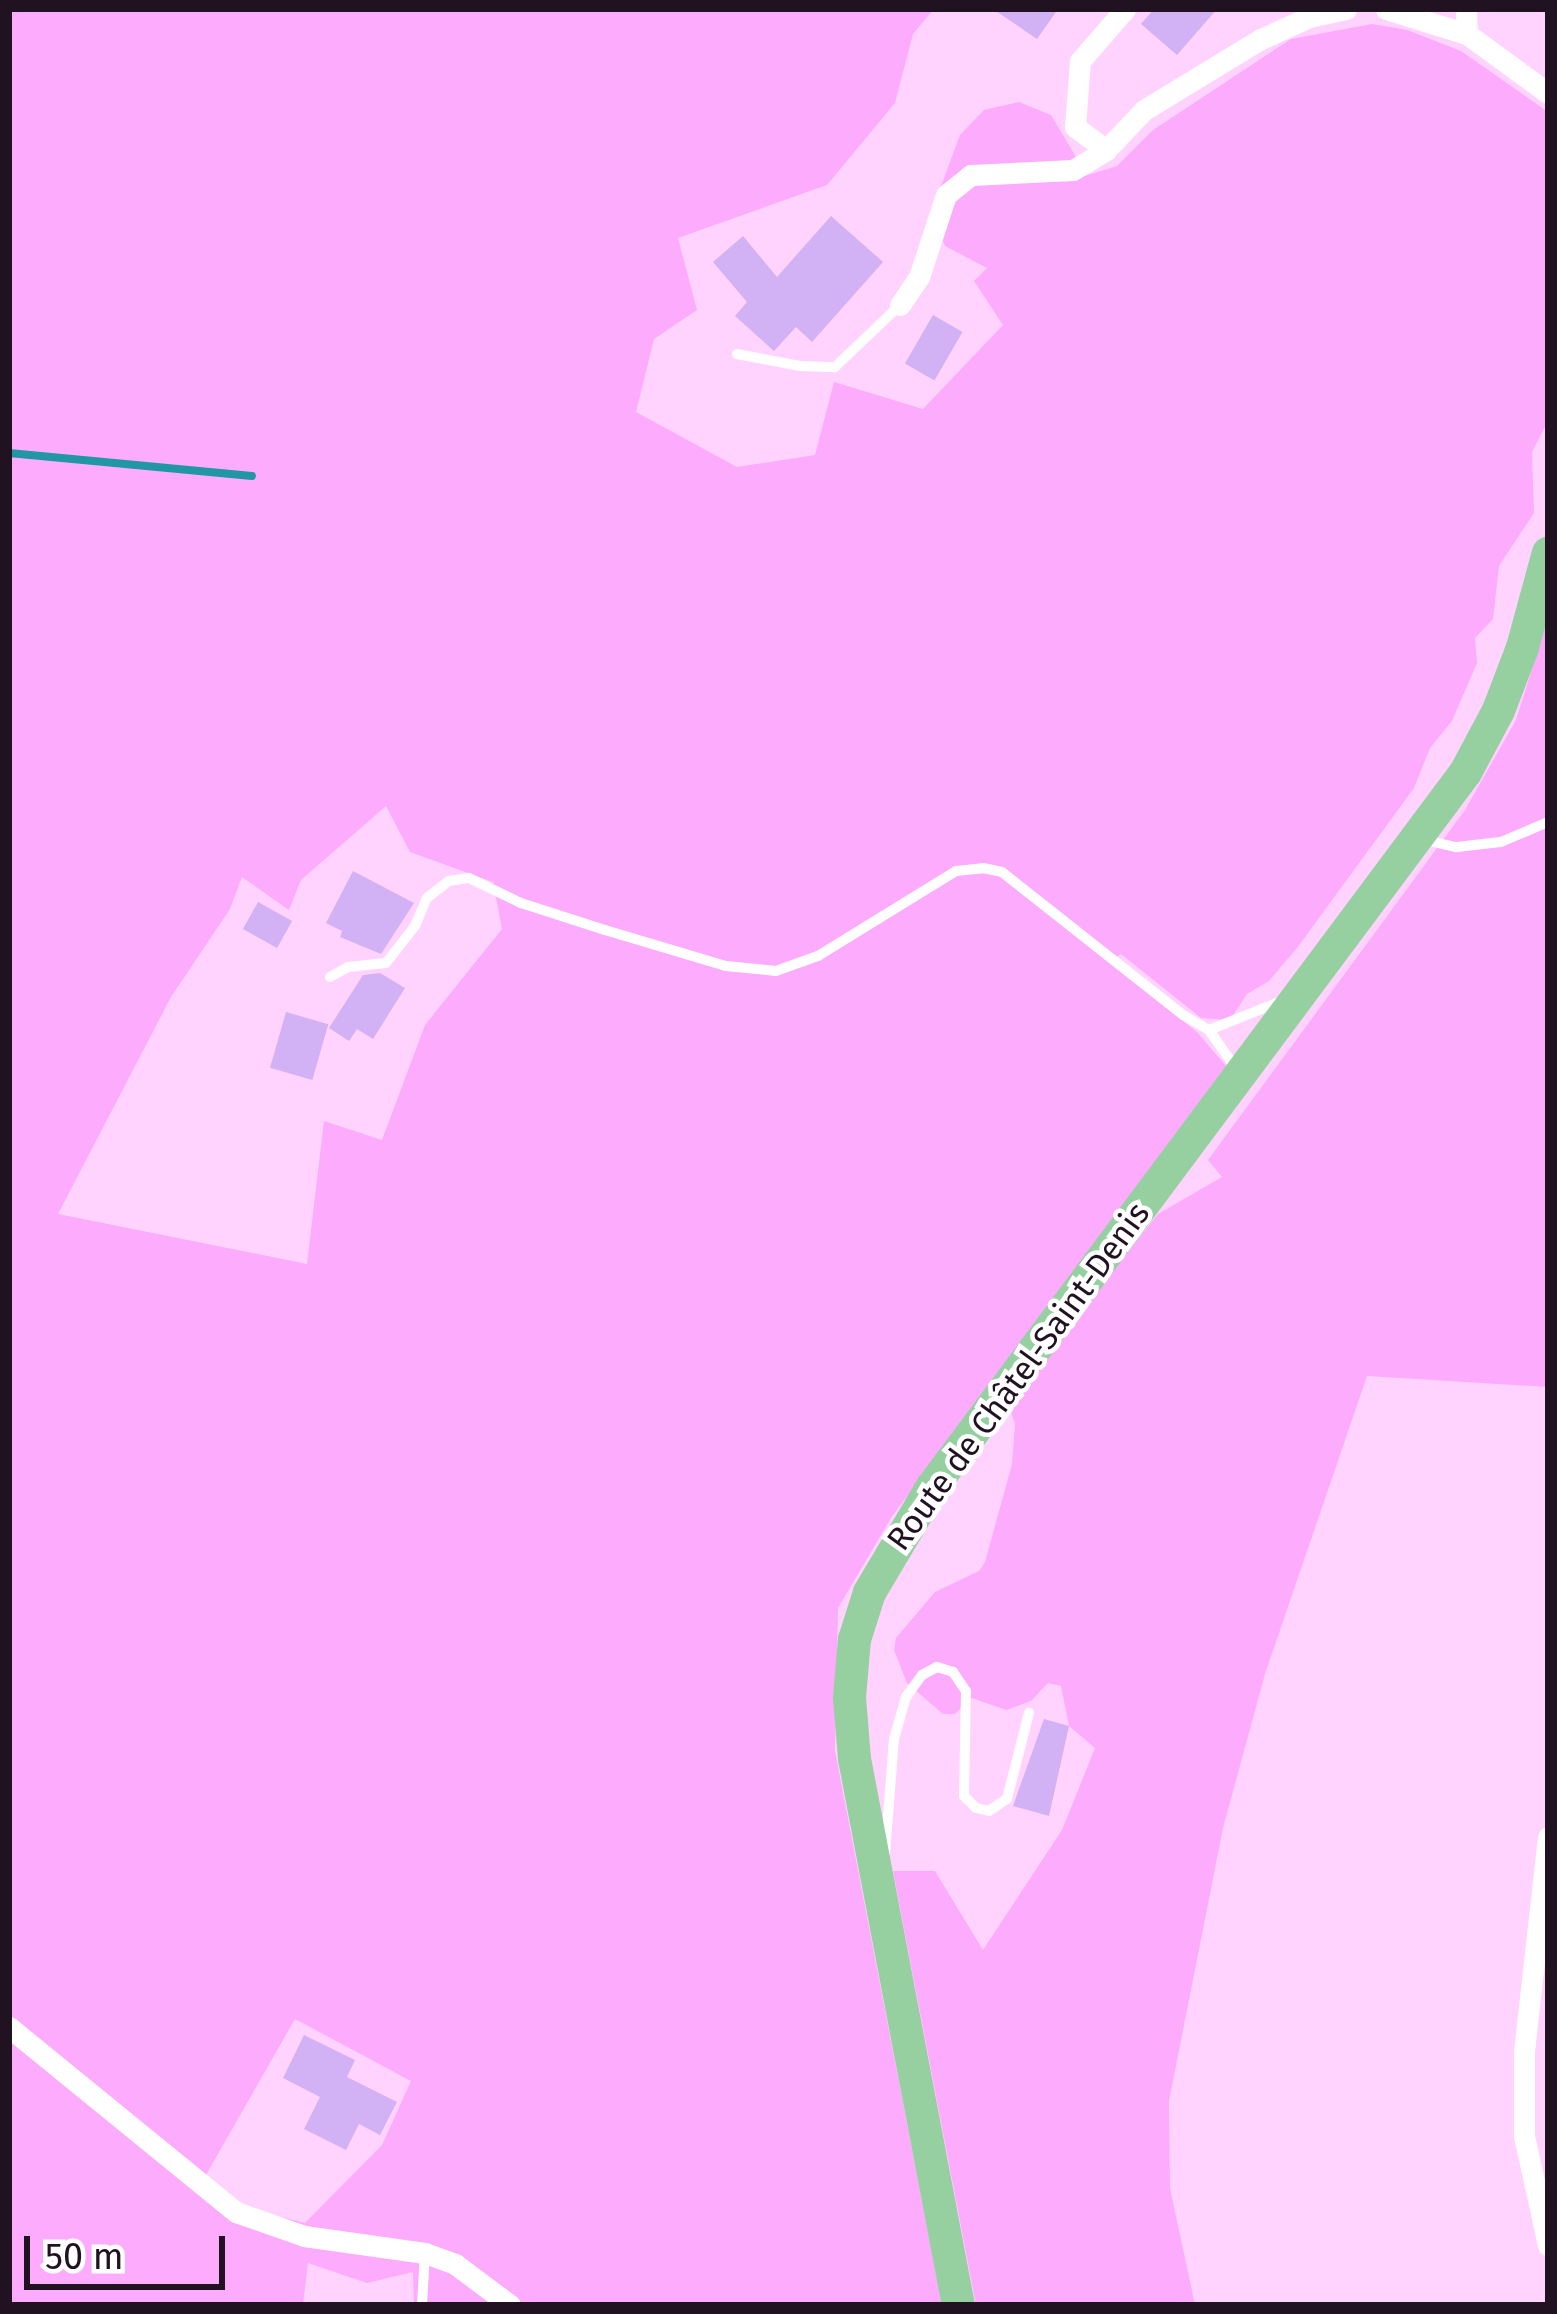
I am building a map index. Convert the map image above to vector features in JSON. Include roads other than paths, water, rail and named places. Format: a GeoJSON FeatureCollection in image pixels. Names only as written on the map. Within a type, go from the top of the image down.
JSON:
{"type":"FeatureCollection","features":[{"type":"Feature","properties":{"kind":"main road","name":"Route de Châtel-Saint-Denis"},"geometry":{"type":"LineString","coordinates":[[958,2305],[854,1757],[849,1697],[854,1639],[869,1592],[932,1486],[1465,772],[1498,710],[1548,552]]}},
{"type":"Feature","properties":{"kind":"street"},"geometry":{"type":"LineString","coordinates":[[1106,150],[1075,127],[1080,61],[1125,9]]}},
{"type":"Feature","properties":{"kind":"street"},"geometry":{"type":"LineString","coordinates":[[900,305],[919,277],[946,195],[971,175],[1044,176],[1073,170],[1106,150],[1144,110],[1261,39],[1309,17],[1346,9]]}},
{"type":"Feature","properties":{"kind":"street"},"geometry":{"type":"LineString","coordinates":[[1386,9],[1467,34],[1548,93]]}},
{"type":"Feature","properties":{"kind":"street"},"geometry":{"type":"LineString","coordinates":[[1466,9],[1467,34]]}},
{"type":"Feature","properties":{"kind":"street"},"geometry":{"type":"LineString","coordinates":[[1548,1837],[1534,1929],[1524,2136],[1548,2245]]}},
{"type":"Feature","properties":{"kind":"street"},"geometry":{"type":"LineString","coordinates":[[9,2026],[236,2212],[304,2236],[424,2253],[455,2264],[510,2305]]}},
{"type":"Feature","properties":{"kind":"lane"},"geometry":{"type":"LineString","coordinates":[[737,354],[800,367],[835,367],[900,305]]}},
{"type":"Feature","properties":{"kind":"lane"},"geometry":{"type":"LineString","coordinates":[[1418,838],[1457,847],[1502,842],[1548,822]]}},
{"type":"Feature","properties":{"kind":"lane"},"geometry":{"type":"LineString","coordinates":[[330,977],[348,967],[386,962],[407,939],[428,898],[448,881],[470,878],[521,903],[605,930],[726,966],[776,971],[818,956],[956,871],[982,868],[1002,872],[1209,1030],[1240,1075]]}},
{"type":"Feature","properties":{"kind":"lane"},"geometry":{"type":"LineString","coordinates":[[1209,1030],[1304,990]]}},
{"type":"Feature","properties":{"kind":"lane"},"geometry":{"type":"LineString","coordinates":[[877,1879],[888,1835],[894,1739],[906,1697],[922,1676],[938,1667],[953,1672],[965,1691],[964,1796],[976,1808],[988,1811],[1006,1799],[1029,1713]]}},
{"type":"Feature","properties":{"kind":"lane"},"geometry":{"type":"LineString","coordinates":[[422,2305],[424,2253]]}},
{"type":"Feature","properties":{"kind":"waterway"},"geometry":{"type":"LineString","coordinates":[[9,453],[252,476]]}}]}
